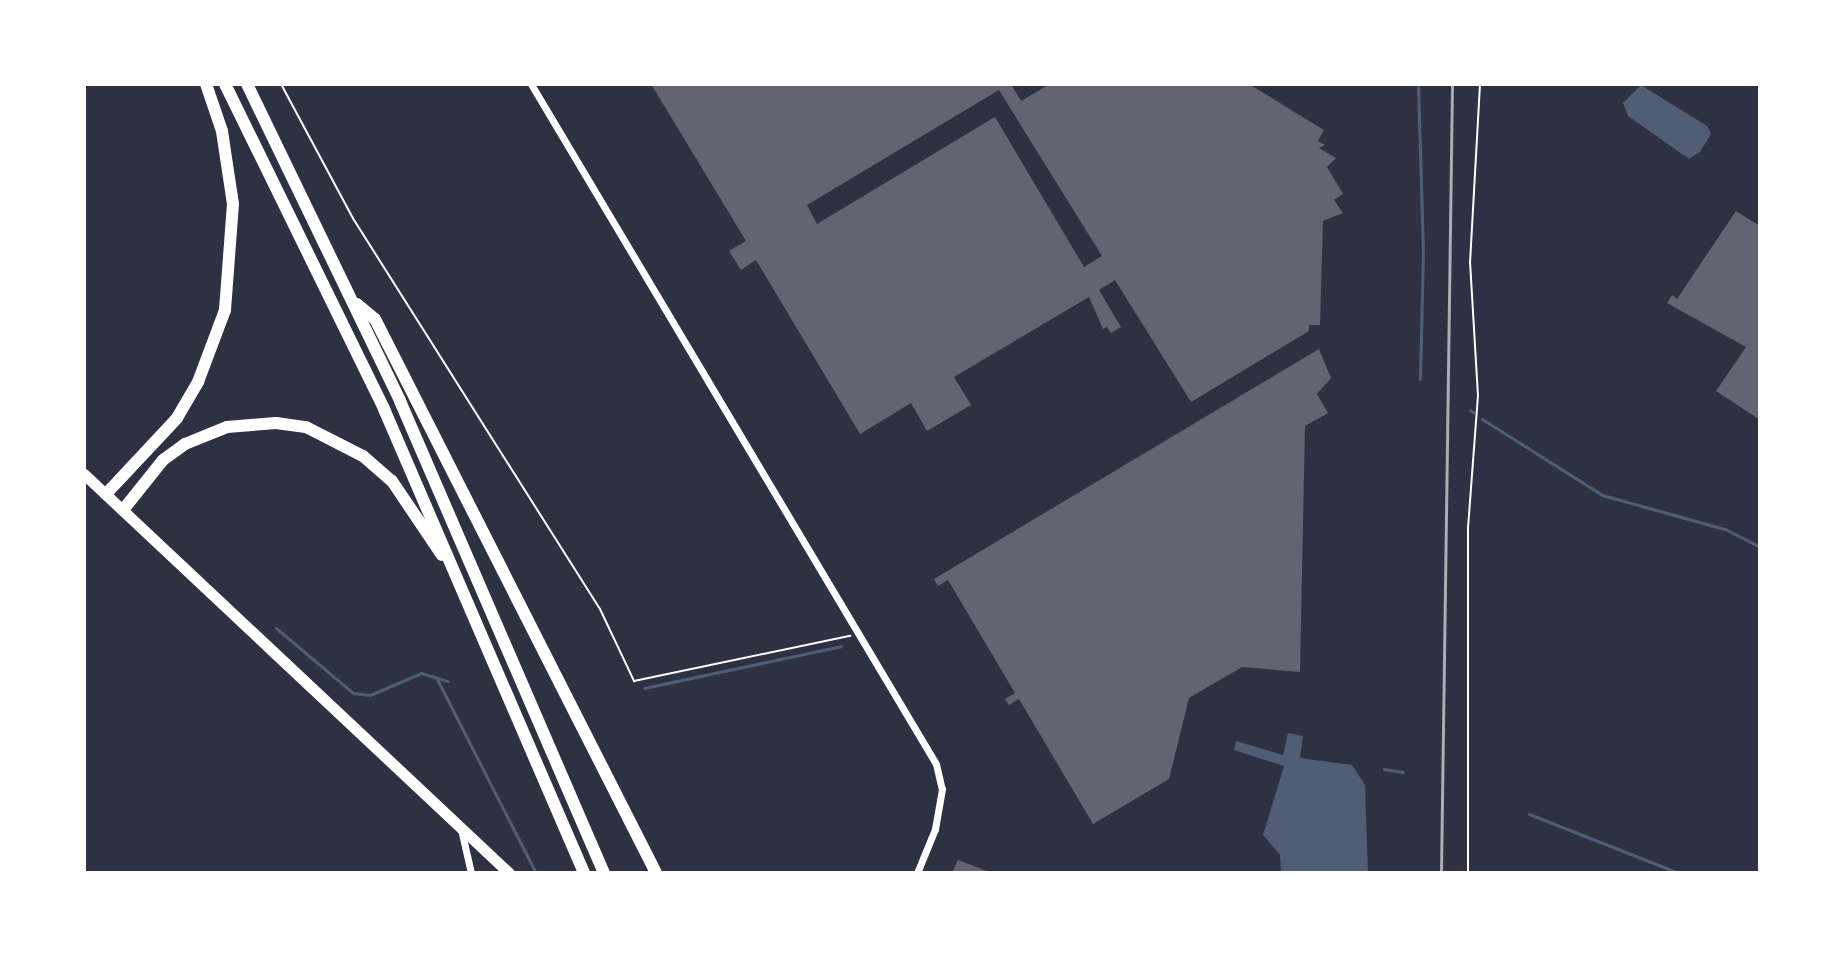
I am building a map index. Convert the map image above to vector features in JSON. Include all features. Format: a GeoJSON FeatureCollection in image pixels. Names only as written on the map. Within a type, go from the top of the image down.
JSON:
{"type":"FeatureCollection","features":[{"type":"Feature","properties":{"kind":"highway"},"geometry":{"type":"LineString","coordinates":[[106,494],[177,418],[203,371],[225,310],[233,204],[222,131],[206,84]]}},
{"type":"Feature","properties":{"kind":"highway"},"geometry":{"type":"LineString","coordinates":[[225,84],[338,311],[584,873]]}},
{"type":"Feature","properties":{"kind":"highway"},"geometry":{"type":"LineString","coordinates":[[247,84],[354,301],[604,873]]}},
{"type":"Feature","properties":{"kind":"highway"},"geometry":{"type":"LineString","coordinates":[[354,301],[375,319],[656,873]]}},
{"type":"Feature","properties":{"kind":"highway"},"geometry":{"type":"LineString","coordinates":[[123,510],[163,460],[204,434],[250,423],[306,427],[363,456],[392,481],[453,569]]}},
{"type":"Feature","properties":{"kind":"main road"},"geometry":{"type":"LineString","coordinates":[[84,474],[509,873]]}},
{"type":"Feature","properties":{"kind":"street"},"geometry":{"type":"LineString","coordinates":[[531,84],[936,764],[942,789],[935,829],[917,873]]}},
{"type":"Feature","properties":{"kind":"street"},"geometry":{"type":"LineString","coordinates":[[461,828],[471,873]]}},
{"type":"Feature","properties":{"kind":"path"},"geometry":{"type":"LineString","coordinates":[[281,84],[362,233],[600,609],[634,681],[861,634]]}},
{"type":"Feature","properties":{"kind":"path"},"geometry":{"type":"LineString","coordinates":[[1468,873],[1468,528],[1478,396],[1470,263],[1480,84]]}},
{"type":"Feature","properties":{"kind":"water"},"geometry":{"type":"Polygon","coordinates":[[[1641,85],[1707,126],[1711,134],[1700,152],[1689,159],[1628,116],[1623,103],[1641,85]]]}},
{"type":"Feature","properties":{"kind":"water"},"geometry":{"type":"Polygon","coordinates":[[[1288,733],[1303,736],[1300,758],[1352,765],[1365,785],[1368,873],[1281,873],[1280,855],[1263,835],[1284,766],[1234,750],[1236,741],[1283,755],[1288,733]]]}},
{"type":"Feature","properties":{"kind":"building"},"geometry":{"type":"Polygon","coordinates":[[[651,84],[1011,84],[1021,101],[1050,84],[1249,84],[1324,130],[1318,141],[1325,145],[1319,148],[1336,158],[1327,167],[1343,194],[1334,200],[1343,213],[1323,221],[1320,325],[1309,325],[1309,331],[1191,402],[1115,280],[1099,290],[1121,327],[1111,333],[1107,327],[1103,329],[1089,297],[954,377],[971,405],[927,431],[911,403],[860,434],[756,260],[741,270],[729,251],[746,241],[651,84]],[[999,90],[807,205],[817,224],[995,117],[1084,267],[1102,256],[999,90]]]}},
{"type":"Feature","properties":{"kind":"building"},"geometry":{"type":"Polygon","coordinates":[[[1736,211],[1760,226],[1760,420],[1716,391],[1746,347],[1667,303],[1672,295],[1677,299],[1736,211]]]}},
{"type":"Feature","properties":{"kind":"building"},"geometry":{"type":"Polygon","coordinates":[[[1319,349],[1331,378],[1317,394],[1328,413],[1305,426],[1300,672],[1242,667],[1189,698],[1169,779],[1093,824],[1019,699],[1009,705],[1005,699],[1015,693],[948,580],[938,586],[934,579],[1319,349]]]}},
{"type":"Feature","properties":{"kind":"building"},"geometry":{"type":"Polygon","coordinates":[[[958,860],[992,873],[952,873],[958,860]]]}},
{"type":"Feature","properties":{"kind":"waterway"},"geometry":{"type":"LineString","coordinates":[[1418,84],[1423,253],[1420,379]]}},
{"type":"Feature","properties":{"kind":"waterway"},"geometry":{"type":"LineString","coordinates":[[1482,419],[1602,495],[1725,529],[1760,547]]}},
{"type":"Feature","properties":{"kind":"waterway"},"geometry":{"type":"LineString","coordinates":[[276,628],[353,693],[370,695],[421,673],[448,681]]}},
{"type":"Feature","properties":{"kind":"waterway"},"geometry":{"type":"LineString","coordinates":[[644,688],[841,646]]}},
{"type":"Feature","properties":{"kind":"waterway"},"geometry":{"type":"LineString","coordinates":[[437,679],[536,873]]}},
{"type":"Feature","properties":{"kind":"waterway"},"geometry":{"type":"LineString","coordinates":[[1384,769],[1403,772]]}},
{"type":"Feature","properties":{"kind":"waterway"},"geometry":{"type":"LineString","coordinates":[[1529,814],[1679,873]]}},
{"type":"Feature","properties":{"kind":"railway"},"geometry":{"type":"LineString","coordinates":[[1441,873],[1452,84]]}}]}
